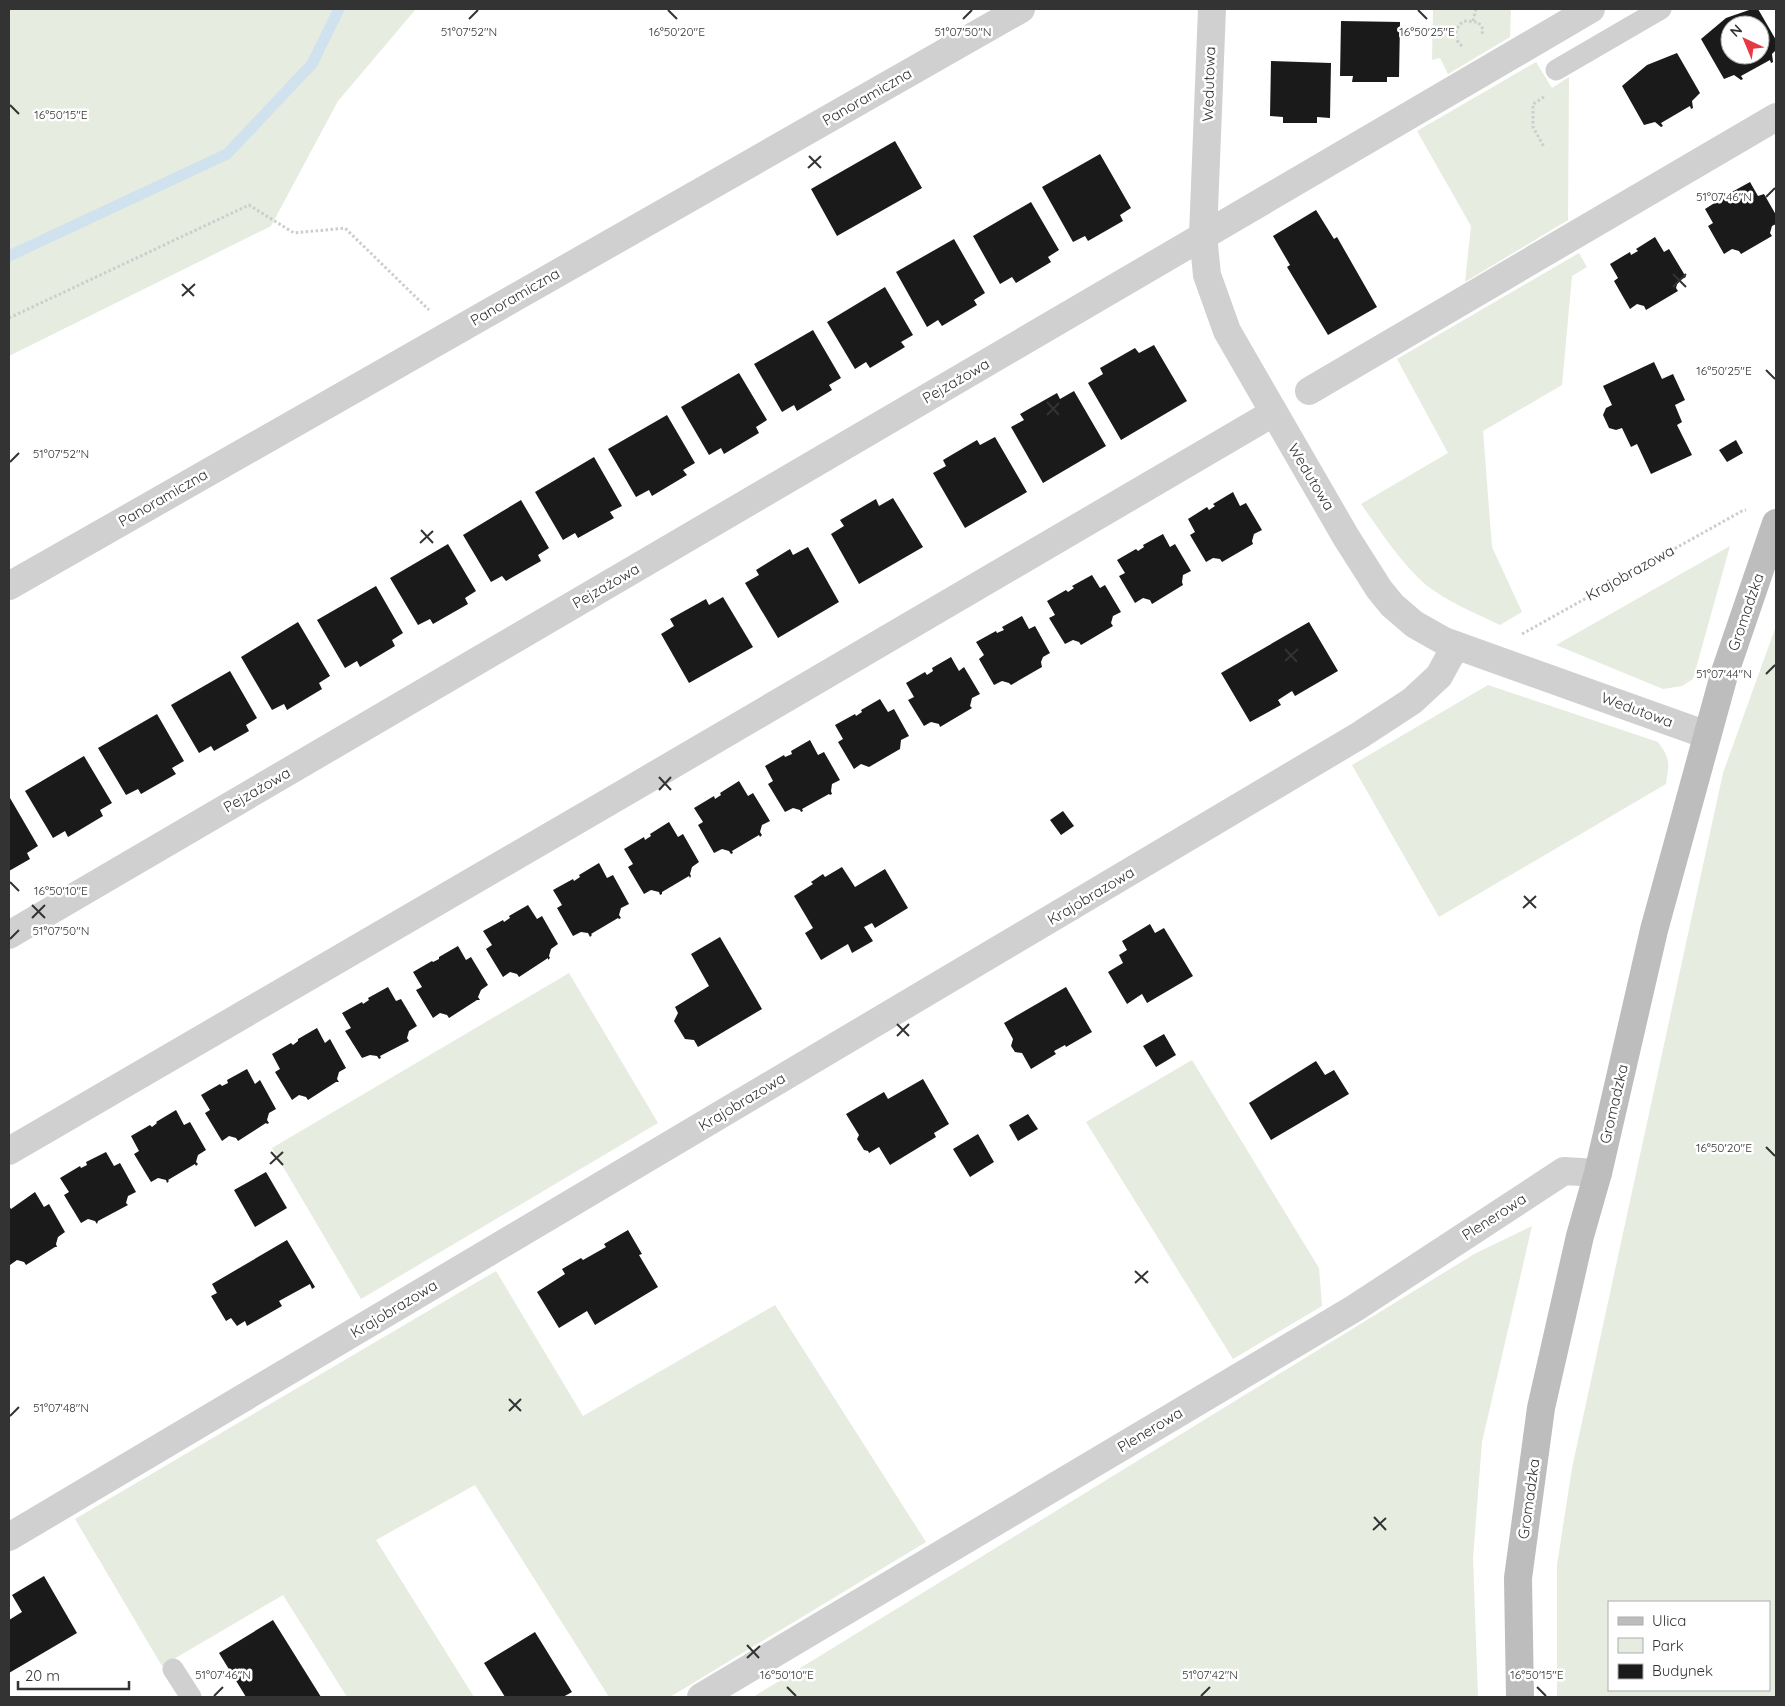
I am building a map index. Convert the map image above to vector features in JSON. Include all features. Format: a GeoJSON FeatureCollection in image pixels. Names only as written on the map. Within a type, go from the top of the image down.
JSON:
{"type":"FeatureCollection","features":[{"type":"Feature","properties":{"kind":"street","name":"Panoramiczna"},"geometry":{"type":"LineString","coordinates":[[9,586],[1021,9]]}},
{"type":"Feature","properties":{"kind":"street","name":"Wedutowa"},"geometry":{"type":"LineString","coordinates":[[1212,9],[1203,235],[1207,275],[1227,331],[1346,537],[1392,605],[1414,624],[1456,646],[1494,658],[1707,736]]}},
{"type":"Feature","properties":{"kind":"street","name":"Pejzażowa"},"geometry":{"type":"LineString","coordinates":[[9,935],[1591,9]]}},
{"type":"Feature","properties":{"kind":"street"},"geometry":{"type":"LineString","coordinates":[[1309,391],[1776,117]]}},
{"type":"Feature","properties":{"kind":"street"},"geometry":{"type":"LineString","coordinates":[[9,1151],[1273,413]]}},
{"type":"Feature","properties":{"kind":"street","name":"Gromadzka"},"geometry":{"type":"LineString","coordinates":[[1520,1697],[1518,1578],[1541,1408],[1580,1236],[1598,1173],[1654,930],[1724,675],[1776,523]]}},
{"type":"Feature","properties":{"kind":"street","name":"Krajobrazowa"},"geometry":{"type":"LineString","coordinates":[[9,1537],[1360,735],[1412,701],[1439,676],[1456,646]]}},
{"type":"Feature","properties":{"kind":"street","name":"Plenerowa"},"geometry":{"type":"LineString","coordinates":[[701,1697],[1356,1308],[1564,1171],[1598,1173]]}},
{"type":"Feature","properties":{"kind":"lane"},"geometry":{"type":"LineString","coordinates":[[1556,70],[1661,9]]}},
{"type":"Feature","properties":{"kind":"lane"},"geometry":{"type":"LineString","coordinates":[[173,1668],[191,1697]]}},
{"type":"Feature","properties":{"kind":"path"},"geometry":{"type":"LineString","coordinates":[[1473,21],[1476,9]]}},
{"type":"Feature","properties":{"kind":"path"},"geometry":{"type":"LineString","coordinates":[[1544,147],[1533,127],[1533,104],[1564,85],[1556,70]]}},
{"type":"Feature","properties":{"kind":"path"},"geometry":{"type":"LineString","coordinates":[[9,318],[249,205],[294,233],[345,228],[452,333]]}},
{"type":"Feature","properties":{"kind":"path","name":"Krajobrazowa"},"geometry":{"type":"LineString","coordinates":[[1494,658],[1500,646],[1742,511],[1750,510]]}},
{"type":"Feature","properties":{"kind":"green space"},"geometry":{"type":"Polygon","coordinates":[[[9,9],[416,9],[338,101],[271,226],[9,356],[9,9]]]}},
{"type":"Feature","properties":{"kind":"green space"},"geometry":{"type":"Polygon","coordinates":[[[1433,9],[1511,9],[1510,37],[1448,74],[1440,58],[1432,60],[1433,9]]]}},
{"type":"Feature","properties":{"kind":"green space"},"geometry":{"type":"Polygon","coordinates":[[[1536,62],[1552,88],[1569,77],[1568,220],[1465,282],[1471,226],[1417,131],[1536,62]]]}},
{"type":"Feature","properties":{"kind":"green space"},"geometry":{"type":"Polygon","coordinates":[[[1579,253],[1587,267],[1572,276],[1562,385],[1483,431],[1492,547],[1522,612],[1500,625],[1452,602],[1426,585],[1399,557],[1361,504],[1448,453],[1397,359],[1579,253]]]}},
{"type":"Feature","properties":{"kind":"green space"},"geometry":{"type":"Polygon","coordinates":[[[1730,546],[1693,679],[1682,686],[1663,689],[1556,645],[1730,546]]]}},
{"type":"Feature","properties":{"kind":"green space"},"geometry":{"type":"Polygon","coordinates":[[[1776,626],[1776,1697],[1557,1697],[1557,1565],[1572,1468],[1723,773],[1776,626]]]}},
{"type":"Feature","properties":{"kind":"green space"},"geometry":{"type":"Polygon","coordinates":[[[1488,685],[1658,742],[1668,761],[1666,784],[1439,917],[1352,765],[1488,685]]]}},
{"type":"Feature","properties":{"kind":"green space"},"geometry":{"type":"Polygon","coordinates":[[[569,973],[658,1123],[361,1299],[272,1148],[569,973]]]}},
{"type":"Feature","properties":{"kind":"green space"},"geometry":{"type":"Polygon","coordinates":[[[1192,1060],[1319,1268],[1322,1306],[1233,1359],[1086,1122],[1192,1060]]]}},
{"type":"Feature","properties":{"kind":"green space"},"geometry":{"type":"Polygon","coordinates":[[[1532,1226],[1482,1442],[1473,1558],[1478,1697],[753,1697],[1476,1253],[1532,1226]]]}},
{"type":"Feature","properties":{"kind":"green space"},"geometry":{"type":"Polygon","coordinates":[[[496,1271],[583,1416],[775,1305],[926,1542],[670,1697],[609,1697],[475,1485],[376,1540],[474,1697],[347,1697],[283,1595],[162,1666],[75,1519],[496,1271]]]}},
{"type":"Feature","properties":{"kind":"building"},"geometry":{"type":"Polygon","coordinates":[[[1752,9],[1758,9],[1761,15],[1735,15],[1752,9]]]}},
{"type":"Feature","properties":{"kind":"building"},"geometry":{"type":"Polygon","coordinates":[[[1341,21],[1400,22],[1399,77],[1387,77],[1387,82],[1352,82],[1353,76],[1340,76],[1341,21]]]}},
{"type":"Feature","properties":{"kind":"building"},"geometry":{"type":"Polygon","coordinates":[[[1720,23],[1720,65],[1761,65],[1741,76],[1743,79],[1741,80],[1734,75],[1724,79],[1701,39],[1720,23]]]}},
{"type":"Feature","properties":{"kind":"building"},"geometry":{"type":"Polygon","coordinates":[[[1770,30],[1776,40],[1776,50],[1772,54],[1773,62],[1771,63],[1770,30]]]}},
{"type":"Feature","properties":{"kind":"building"},"geometry":{"type":"Polygon","coordinates":[[[1677,53],[1700,93],[1692,101],[1693,108],[1691,109],[1690,106],[1661,123],[1663,126],[1661,127],[1655,122],[1644,125],[1622,86],[1647,65],[1677,53]]]}},
{"type":"Feature","properties":{"kind":"building"},"geometry":{"type":"Polygon","coordinates":[[[1271,61],[1331,63],[1330,118],[1317,117],[1317,123],[1283,123],[1283,117],[1270,116],[1271,61]]]}},
{"type":"Feature","properties":{"kind":"building"},"geometry":{"type":"Polygon","coordinates":[[[895,141],[922,188],[837,236],[811,189],[895,141]]]}},
{"type":"Feature","properties":{"kind":"building"},"geometry":{"type":"Polygon","coordinates":[[[1100,154],[1131,208],[1120,215],[1123,221],[1088,241],[1085,236],[1073,242],[1042,187],[1100,154]]]}},
{"type":"Feature","properties":{"kind":"building"},"geometry":{"type":"Polygon","coordinates":[[[1750,182],[1758,196],[1764,194],[1776,215],[1776,224],[1772,226],[1770,233],[1772,236],[1741,254],[1739,251],[1732,249],[1724,254],[1708,226],[1713,223],[1705,209],[1724,197],[1725,199],[1731,196],[1730,193],[1750,182]]]}},
{"type":"Feature","properties":{"kind":"building"},"geometry":{"type":"Polygon","coordinates":[[[1031,202],[1059,250],[1048,257],[1051,262],[1016,283],[1012,277],[1000,284],[973,236],[1031,202]]]}},
{"type":"Feature","properties":{"kind":"building"},"geometry":{"type":"Polygon","coordinates":[[[1316,210],[1334,239],[1337,237],[1377,307],[1328,335],[1287,267],[1290,265],[1273,236],[1316,210]]]}},
{"type":"Feature","properties":{"kind":"building"},"geometry":{"type":"Polygon","coordinates":[[[1655,237],[1664,252],[1669,249],[1686,277],[1678,281],[1676,288],[1678,291],[1646,310],[1644,306],[1637,304],[1630,309],[1614,281],[1618,278],[1610,264],[1630,252],[1631,255],[1638,251],[1636,249],[1655,237]]]}},
{"type":"Feature","properties":{"kind":"building"},"geometry":{"type":"Polygon","coordinates":[[[954,239],[985,293],[974,300],[977,305],[942,326],[938,320],[927,327],[896,272],[954,239]]]}},
{"type":"Feature","properties":{"kind":"building"},"geometry":{"type":"Polygon","coordinates":[[[885,287],[913,335],[901,342],[905,347],[870,368],[866,362],[855,369],[827,322],[885,287]]]}},
{"type":"Feature","properties":{"kind":"building"},"geometry":{"type":"Polygon","coordinates":[[[813,330],[841,378],[829,385],[832,390],[797,411],[794,405],[782,412],[754,364],[813,330]]]}},
{"type":"Feature","properties":{"kind":"building"},"geometry":{"type":"Polygon","coordinates":[[[1154,345],[1187,401],[1121,440],[1088,383],[1103,374],[1100,368],[1135,348],[1139,353],[1154,345]]]}},
{"type":"Feature","properties":{"kind":"building"},"geometry":{"type":"Polygon","coordinates":[[[1654,362],[1662,379],[1673,374],[1685,400],[1675,405],[1682,422],[1677,425],[1692,455],[1651,474],[1637,444],[1631,447],[1622,428],[1616,430],[1609,428],[1603,415],[1606,408],[1612,405],[1603,386],[1654,362]]]}},
{"type":"Feature","properties":{"kind":"building"},"geometry":{"type":"Polygon","coordinates":[[[739,373],[767,420],[756,427],[759,433],[724,454],[721,448],[709,455],[681,407],[739,373]]]}},
{"type":"Feature","properties":{"kind":"building"},"geometry":{"type":"Polygon","coordinates":[[[1074,391],[1106,446],[1043,483],[1011,427],[1024,420],[1020,414],[1057,393],[1060,399],[1074,391]]]}},
{"type":"Feature","properties":{"kind":"building"},"geometry":{"type":"Polygon","coordinates":[[[667,415],[695,463],[683,470],[687,475],[652,496],[649,490],[636,497],[608,449],[667,415]]]}},
{"type":"Feature","properties":{"kind":"building"},"geometry":{"type":"Polygon","coordinates":[[[995,437],[1027,492],[965,528],[933,473],[946,466],[943,460],[977,440],[980,445],[995,437]]]}},
{"type":"Feature","properties":{"kind":"building"},"geometry":{"type":"Polygon","coordinates":[[[1736,440],[1743,453],[1727,462],[1719,450],[1736,440]]]}},
{"type":"Feature","properties":{"kind":"building"},"geometry":{"type":"Polygon","coordinates":[[[594,457],[622,506],[610,512],[614,518],[578,538],[575,533],[563,540],[535,492],[594,457]]]}},
{"type":"Feature","properties":{"kind":"building"},"geometry":{"type":"Polygon","coordinates":[[[1233,492],[1240,506],[1246,503],[1262,530],[1254,534],[1253,544],[1222,562],[1220,559],[1213,558],[1206,562],[1190,535],[1195,532],[1188,519],[1207,507],[1209,510],[1215,506],[1213,504],[1233,492]]]}},
{"type":"Feature","properties":{"kind":"building"},"geometry":{"type":"Polygon","coordinates":[[[893,498],[923,547],[859,584],[831,534],[844,526],[840,520],[876,499],[879,506],[893,498]]]}},
{"type":"Feature","properties":{"kind":"building"},"geometry":{"type":"Polygon","coordinates":[[[521,500],[549,548],[538,555],[541,561],[506,581],[502,576],[491,582],[463,535],[521,500]]]}},
{"type":"Feature","properties":{"kind":"building"},"geometry":{"type":"Polygon","coordinates":[[[1163,534],[1170,547],[1175,544],[1191,571],[1183,575],[1183,585],[1152,604],[1150,600],[1143,598],[1135,603],[1119,576],[1125,573],[1117,560],[1136,549],[1138,551],[1144,547],[1143,545],[1163,534]]]}},
{"type":"Feature","properties":{"kind":"building"},"geometry":{"type":"Polygon","coordinates":[[[448,544],[476,591],[465,598],[468,604],[433,624],[430,619],[418,625],[390,578],[448,544]]]}},
{"type":"Feature","properties":{"kind":"building"},"geometry":{"type":"Polygon","coordinates":[[[808,547],[839,602],[778,638],[745,583],[759,575],[756,570],[790,549],[793,555],[808,547]]]}},
{"type":"Feature","properties":{"kind":"building"},"geometry":{"type":"Polygon","coordinates":[[[1092,575],[1100,588],[1105,585],[1121,612],[1113,616],[1111,623],[1113,626],[1081,645],[1073,640],[1065,644],[1049,618],[1055,615],[1047,601],[1066,590],[1068,592],[1074,588],[1072,586],[1092,575]]]}},
{"type":"Feature","properties":{"kind":"building"},"geometry":{"type":"Polygon","coordinates":[[[376,586],[403,633],[392,640],[395,646],[360,667],[357,661],[345,668],[317,620],[376,586]]]}},
{"type":"Feature","properties":{"kind":"building"},"geometry":{"type":"Polygon","coordinates":[[[723,597],[753,647],[689,683],[661,634],[674,626],[670,619],[706,599],[709,605],[723,597]]]}},
{"type":"Feature","properties":{"kind":"building"},"geometry":{"type":"Polygon","coordinates":[[[1022,616],[1029,629],[1035,626],[1050,653],[1043,657],[1042,667],[1011,685],[1002,681],[994,685],[979,659],[984,655],[976,642],[996,631],[997,633],[1004,630],[1002,627],[1022,616]]]}},
{"type":"Feature","properties":{"kind":"building"},"geometry":{"type":"Polygon","coordinates":[[[298,622],[330,676],[319,683],[322,689],[287,710],[284,704],[272,710],[241,657],[298,622]]]}},
{"type":"Feature","properties":{"kind":"building"},"geometry":{"type":"Polygon","coordinates":[[[1309,622],[1338,671],[1295,696],[1292,691],[1278,700],[1281,705],[1250,722],[1221,673],[1309,622]]]}},
{"type":"Feature","properties":{"kind":"building"},"geometry":{"type":"Polygon","coordinates":[[[951,657],[959,671],[964,667],[980,694],[972,698],[970,706],[972,708],[940,727],[939,724],[931,722],[924,726],[908,700],[914,697],[906,683],[925,672],[927,675],[933,671],[932,668],[951,657]]]}},
{"type":"Feature","properties":{"kind":"building"},"geometry":{"type":"Polygon","coordinates":[[[230,671],[257,718],[246,725],[249,731],[214,751],[211,746],[199,753],[171,705],[230,671]]]}},
{"type":"Feature","properties":{"kind":"building"},"geometry":{"type":"Polygon","coordinates":[[[880,699],[888,712],[894,709],[909,736],[901,740],[900,749],[869,767],[861,764],[854,769],[838,742],[843,739],[835,725],[855,714],[856,716],[862,712],[861,710],[880,699]]]}},
{"type":"Feature","properties":{"kind":"building"},"geometry":{"type":"Polygon","coordinates":[[[157,714],[184,761],[172,768],[176,774],[141,794],[138,789],[126,795],[98,748],[157,714]]]}},
{"type":"Feature","properties":{"kind":"building"},"geometry":{"type":"Polygon","coordinates":[[[810,740],[818,755],[824,752],[840,780],[832,784],[832,794],[802,809],[803,811],[801,812],[793,808],[785,812],[768,784],[773,781],[765,766],[784,755],[785,757],[792,754],[791,751],[810,740]]]}},
{"type":"Feature","properties":{"kind":"building"},"geometry":{"type":"Polygon","coordinates":[[[84,756],[112,803],[100,810],[103,816],[68,837],[65,831],[53,838],[25,791],[84,756]]]}},
{"type":"Feature","properties":{"kind":"building"},"geometry":{"type":"Polygon","coordinates":[[[739,781],[748,796],[753,793],[770,821],[762,825],[760,832],[762,835],[760,837],[759,835],[732,851],[733,853],[731,854],[729,851],[722,849],[714,853],[698,825],[703,822],[694,808],[714,796],[715,799],[721,795],[720,793],[739,781]]]}},
{"type":"Feature","properties":{"kind":"building"},"geometry":{"type":"Polygon","coordinates":[[[9,799],[38,846],[27,853],[30,859],[9,871],[9,799]]]}},
{"type":"Feature","properties":{"kind":"building"},"geometry":{"type":"Polygon","coordinates":[[[1063,811],[1074,826],[1061,835],[1050,820],[1063,811]]]}},
{"type":"Feature","properties":{"kind":"building"},"geometry":{"type":"Polygon","coordinates":[[[669,822],[678,837],[683,834],[699,862],[692,867],[690,878],[689,876],[660,895],[659,892],[651,890],[644,894],[628,867],[633,864],[624,849],[644,837],[645,840],[651,836],[650,834],[669,822]]]}},
{"type":"Feature","properties":{"kind":"building"},"geometry":{"type":"Polygon","coordinates":[[[599,863],[607,878],[613,875],[629,904],[621,908],[619,915],[621,918],[591,934],[590,937],[588,933],[581,932],[573,936],[557,908],[562,905],[553,890],[573,879],[574,881],[580,877],[579,875],[599,863]]]}},
{"type":"Feature","properties":{"kind":"building"},"geometry":{"type":"Polygon","coordinates":[[[842,867],[855,887],[885,869],[908,908],[875,928],[872,923],[864,927],[873,941],[852,953],[848,944],[821,960],[805,933],[813,928],[794,896],[813,884],[811,882],[823,874],[825,877],[842,867]]]}},
{"type":"Feature","properties":{"kind":"building"},"geometry":{"type":"Polygon","coordinates":[[[528,905],[537,919],[542,916],[558,944],[551,949],[548,960],[548,958],[519,977],[517,974],[510,972],[503,977],[486,949],[492,945],[483,931],[503,920],[504,922],[510,918],[509,916],[528,905]]]}},
{"type":"Feature","properties":{"kind":"building"},"geometry":{"type":"Polygon","coordinates":[[[1150,924],[1155,933],[1164,928],[1193,976],[1147,1003],[1142,994],[1127,1004],[1108,972],[1123,963],[1119,955],[1127,950],[1122,941],[1150,924]]]}},
{"type":"Feature","properties":{"kind":"building"},"geometry":{"type":"Polygon","coordinates":[[[720,937],[762,1009],[698,1047],[694,1040],[685,1039],[674,1021],[678,1013],[675,1007],[709,986],[691,954],[720,937]]]}},
{"type":"Feature","properties":{"kind":"building"},"geometry":{"type":"Polygon","coordinates":[[[458,946],[466,960],[471,957],[488,985],[481,990],[478,997],[480,1000],[477,1000],[449,1018],[447,1015],[440,1013],[433,1018],[416,990],[422,987],[413,972],[439,959],[439,957],[458,946]]]}},
{"type":"Feature","properties":{"kind":"building"},"geometry":{"type":"Polygon","coordinates":[[[388,987],[396,1001],[401,999],[417,1026],[409,1031],[407,1038],[409,1041],[380,1056],[381,1058],[370,1055],[362,1058],[345,1031],[351,1028],[342,1013],[362,1002],[363,1004],[369,1000],[368,998],[388,987]]]}},
{"type":"Feature","properties":{"kind":"building"},"geometry":{"type":"Polygon","coordinates":[[[1066,987],[1092,1032],[1066,1047],[1065,1045],[1054,1051],[1056,1054],[1031,1069],[1022,1053],[1015,1052],[1011,1046],[1013,1039],[1004,1023],[1066,987]]]}},
{"type":"Feature","properties":{"kind":"building"},"geometry":{"type":"Polygon","coordinates":[[[317,1028],[325,1043],[330,1039],[346,1068],[339,1072],[337,1079],[339,1082],[336,1082],[308,1100],[306,1097],[299,1095],[292,1100],[275,1072],[280,1069],[272,1054],[291,1043],[293,1045],[298,1039],[317,1028]]]}},
{"type":"Feature","properties":{"kind":"building"},"geometry":{"type":"Polygon","coordinates":[[[1164,1034],[1176,1055],[1156,1067],[1143,1046],[1164,1034]]]}},
{"type":"Feature","properties":{"kind":"building"},"geometry":{"type":"Polygon","coordinates":[[[1316,1061],[1325,1075],[1334,1070],[1349,1094],[1271,1140],[1249,1103],[1316,1061]]]}},
{"type":"Feature","properties":{"kind":"building"},"geometry":{"type":"Polygon","coordinates":[[[247,1069],[255,1084],[260,1080],[276,1109],[269,1113],[267,1120],[269,1123],[266,1123],[238,1141],[236,1138],[229,1136],[222,1141],[205,1113],[210,1110],[201,1095],[220,1084],[222,1086],[228,1083],[227,1080],[247,1069]]]}},
{"type":"Feature","properties":{"kind":"building"},"geometry":{"type":"Polygon","coordinates":[[[923,1079],[949,1124],[934,1133],[936,1137],[890,1165],[879,1147],[869,1153],[864,1150],[857,1139],[859,1135],[846,1114],[884,1092],[888,1099],[923,1079]]]}},
{"type":"Feature","properties":{"kind":"building"},"geometry":{"type":"Polygon","coordinates":[[[176,1110],[184,1125],[190,1122],[206,1150],[198,1155],[196,1162],[198,1164],[196,1166],[195,1164],[168,1180],[167,1183],[166,1180],[158,1178],[151,1182],[134,1154],[139,1151],[131,1136],[150,1125],[152,1127],[156,1122],[176,1110]]]}},
{"type":"Feature","properties":{"kind":"building"},"geometry":{"type":"Polygon","coordinates":[[[1028,1114],[1038,1129],[1018,1141],[1009,1125],[1028,1114]]]}},
{"type":"Feature","properties":{"kind":"building"},"geometry":{"type":"Polygon","coordinates":[[[978,1134],[994,1162],[970,1177],[953,1149],[978,1134]]]}},
{"type":"Feature","properties":{"kind":"building"},"geometry":{"type":"Polygon","coordinates":[[[106,1152],[114,1166],[120,1163],[136,1192],[128,1196],[126,1203],[128,1205],[98,1221],[97,1224],[95,1221],[88,1219],[81,1223],[64,1195],[69,1192],[60,1178],[80,1166],[81,1168],[87,1165],[86,1162],[106,1152]]]}},
{"type":"Feature","properties":{"kind":"building"},"geometry":{"type":"Polygon","coordinates":[[[266,1172],[287,1208],[255,1227],[234,1190],[266,1172]]]}},
{"type":"Feature","properties":{"kind":"building"},"geometry":{"type":"Polygon","coordinates":[[[35,1192],[44,1207],[49,1204],[65,1232],[58,1237],[57,1247],[26,1265],[24,1262],[17,1260],[10,1265],[9,1206],[11,1209],[35,1192]]]}},
{"type":"Feature","properties":{"kind":"building"},"geometry":{"type":"Polygon","coordinates":[[[628,1230],[642,1254],[639,1255],[658,1287],[595,1325],[587,1311],[559,1328],[537,1292],[565,1274],[562,1269],[606,1247],[604,1244],[628,1230]]]}},
{"type":"Feature","properties":{"kind":"building"},"geometry":{"type":"Polygon","coordinates":[[[287,1240],[315,1287],[312,1289],[310,1284],[279,1301],[282,1306],[247,1326],[245,1321],[237,1326],[231,1318],[226,1321],[211,1296],[217,1293],[212,1284],[287,1240]]]}},
{"type":"Feature","properties":{"kind":"building"},"geometry":{"type":"Polygon","coordinates":[[[44,1576],[77,1633],[9,1673],[9,1620],[22,1612],[12,1595],[44,1576]]]}},
{"type":"Feature","properties":{"kind":"building"},"geometry":{"type":"Polygon","coordinates":[[[273,1620],[321,1697],[246,1697],[219,1653],[273,1620]]]}},
{"type":"Feature","properties":{"kind":"building"},"geometry":{"type":"Polygon","coordinates":[[[535,1632],[572,1692],[563,1697],[505,1697],[484,1663],[535,1632]]]}},
{"type":"Feature","properties":{"kind":"waterway"},"geometry":{"type":"LineString","coordinates":[[9,256],[227,154],[312,64],[339,9]]}}]}
